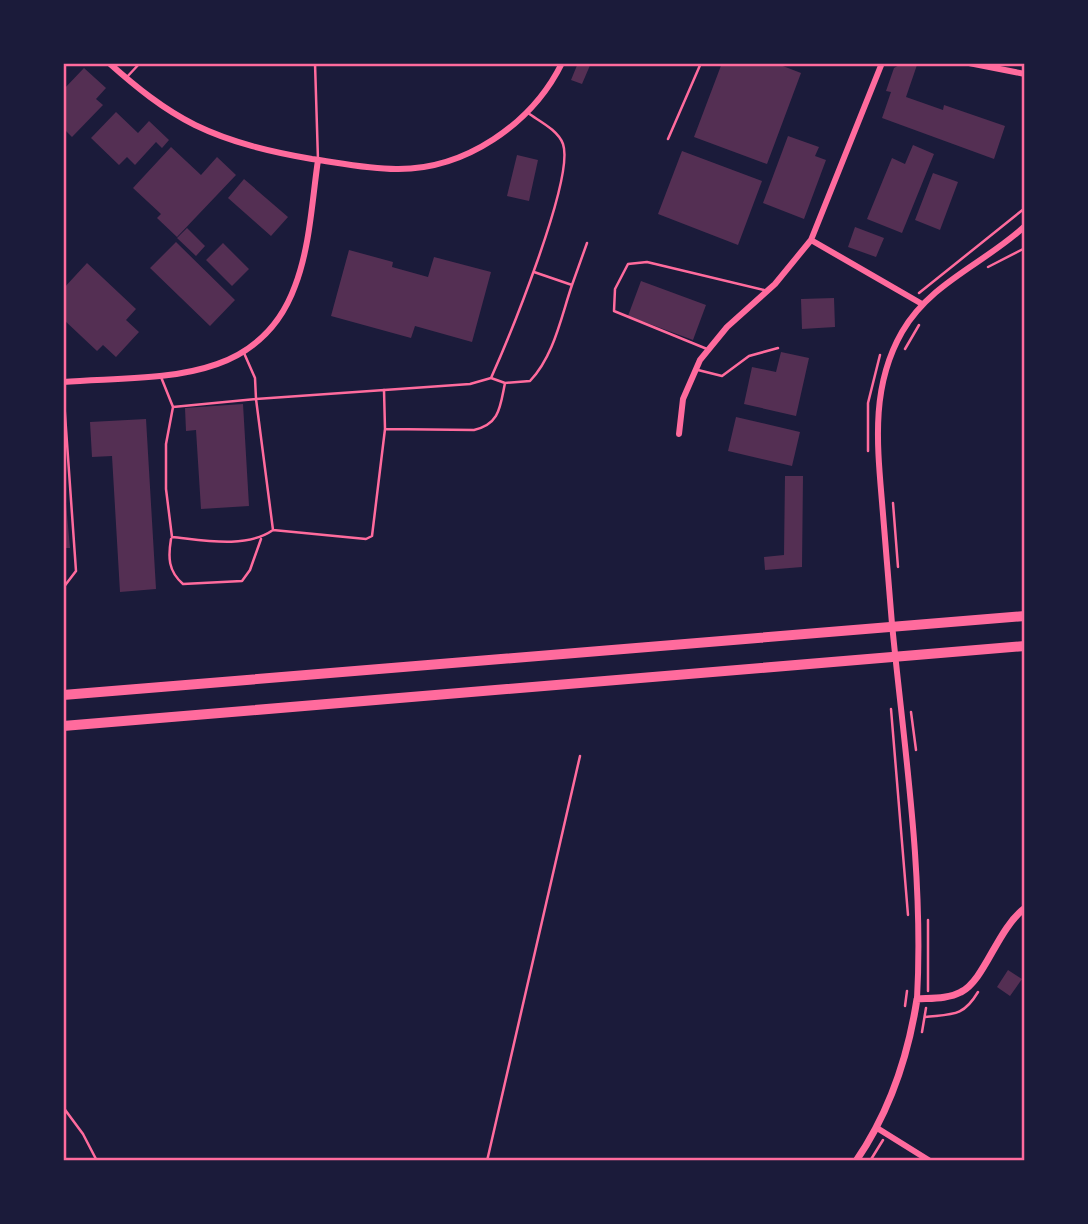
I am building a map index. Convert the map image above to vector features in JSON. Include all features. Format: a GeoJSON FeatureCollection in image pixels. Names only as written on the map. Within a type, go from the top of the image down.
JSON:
{"type":"FeatureCollection","features":[{"type":"Feature","properties":{"kind":"highway"},"geometry":{"type":"LineString","coordinates":[[63,695],[1025,616]]}},
{"type":"Feature","properties":{"kind":"highway"},"geometry":{"type":"LineString","coordinates":[[63,726],[1025,646]]}},
{"type":"Feature","properties":{"kind":"street"},"geometry":{"type":"LineString","coordinates":[[109,63],[163,107],[197,126],[271,152],[371,168],[422,168],[482,146],[506,132],[528,113],[562,63]]}},
{"type":"Feature","properties":{"kind":"street"},"geometry":{"type":"LineString","coordinates":[[679,434],[683,399],[695,369],[708,349],[727,327],[767,291],[811,240],[882,63]]}},
{"type":"Feature","properties":{"kind":"street"},"geometry":{"type":"LineString","coordinates":[[969,63],[1025,74]]}},
{"type":"Feature","properties":{"kind":"street"},"geometry":{"type":"LineString","coordinates":[[63,384],[196,371],[244,353],[273,327],[296,284],[318,160]]}},
{"type":"Feature","properties":{"kind":"street"},"geometry":{"type":"LineString","coordinates":[[856,1161],[877,1128],[907,1053],[917,999],[919,929],[895,699],[876,428],[878,405],[895,346],[922,304],[958,273],[1025,226]]}},
{"type":"Feature","properties":{"kind":"street"},"geometry":{"type":"LineString","coordinates":[[811,240],[922,304]]}},
{"type":"Feature","properties":{"kind":"street"},"geometry":{"type":"LineString","coordinates":[[917,999],[954,995],[970,986],[1007,925],[1025,908]]}},
{"type":"Feature","properties":{"kind":"street"},"geometry":{"type":"LineString","coordinates":[[877,1128],[930,1161]]}},
{"type":"Feature","properties":{"kind":"lane"},"geometry":{"type":"LineString","coordinates":[[126,78],[140,63]]}},
{"type":"Feature","properties":{"kind":"lane"},"geometry":{"type":"LineString","coordinates":[[315,63],[318,160]]}},
{"type":"Feature","properties":{"kind":"lane"},"geometry":{"type":"LineString","coordinates":[[667,139],[701,63]]}},
{"type":"Feature","properties":{"kind":"lane"},"geometry":{"type":"LineString","coordinates":[[491,378],[550,224],[565,162],[563,144],[551,129],[528,113]]}},
{"type":"Feature","properties":{"kind":"lane"},"geometry":{"type":"LineString","coordinates":[[173,407],[470,384],[491,378],[505,383],[530,381],[540,370],[587,243]]}},
{"type":"Feature","properties":{"kind":"lane"},"geometry":{"type":"LineString","coordinates":[[708,349],[614,311],[615,289],[628,264],[647,262],[767,291]]}},
{"type":"Feature","properties":{"kind":"lane"},"geometry":{"type":"LineString","coordinates":[[533,272],[572,285]]}},
{"type":"Feature","properties":{"kind":"lane"},"geometry":{"type":"LineString","coordinates":[[695,369],[722,376],[749,356],[778,348]]}},
{"type":"Feature","properties":{"kind":"lane"},"geometry":{"type":"LineString","coordinates":[[244,353],[254,379],[273,530]]}},
{"type":"Feature","properties":{"kind":"lane"},"geometry":{"type":"LineString","coordinates":[[160,374],[173,407],[166,444],[166,489],[172,537],[169,562],[173,576],[183,584],[242,581],[250,570],[261,539],[273,530],[366,539],[372,536],[385,429],[384,390]]}},
{"type":"Feature","properties":{"kind":"lane"},"geometry":{"type":"LineString","coordinates":[[385,429],[474,430],[488,427],[498,418],[505,383]]}},
{"type":"Feature","properties":{"kind":"lane"},"geometry":{"type":"LineString","coordinates":[[63,384],[76,571],[63,588]]}},
{"type":"Feature","properties":{"kind":"lane"},"geometry":{"type":"LineString","coordinates":[[172,537],[197,541],[261,539]]}},
{"type":"Feature","properties":{"kind":"path"},"geometry":{"type":"LineString","coordinates":[[913,299],[952,264],[999,232],[1025,208]]}},
{"type":"Feature","properties":{"kind":"path"},"geometry":{"type":"LineString","coordinates":[[977,272],[1025,248]]}},
{"type":"Feature","properties":{"kind":"path"},"geometry":{"type":"LineString","coordinates":[[904,352],[923,318]]}},
{"type":"Feature","properties":{"kind":"path"},"geometry":{"type":"LineString","coordinates":[[869,462],[868,403],[882,351]]}},
{"type":"Feature","properties":{"kind":"path"},"geometry":{"type":"LineString","coordinates":[[892,499],[897,572]]}},
{"type":"Feature","properties":{"kind":"path"},"geometry":{"type":"LineString","coordinates":[[895,699],[894,768],[908,915]]}},
{"type":"Feature","properties":{"kind":"path"},"geometry":{"type":"LineString","coordinates":[[487,1161],[580,756]]}},
{"type":"Feature","properties":{"kind":"path"},"geometry":{"type":"LineString","coordinates":[[903,1016],[908,986]]}},
{"type":"Feature","properties":{"kind":"path"},"geometry":{"type":"LineString","coordinates":[[63,1107],[83,1134],[97,1161]]}},
{"type":"Feature","properties":{"kind":"building"},"geometry":{"type":"Polygon","coordinates":[[[578,63],[591,63],[582,84],[571,80],[578,63]]]}},
{"type":"Feature","properties":{"kind":"building"},"geometry":{"type":"Polygon","coordinates":[[[722,63],[775,63],[801,73],[767,164],[694,137],[722,63]]]}},
{"type":"Feature","properties":{"kind":"building"},"geometry":{"type":"Polygon","coordinates":[[[903,63],[917,65],[906,97],[943,110],[944,105],[1005,126],[994,159],[882,118],[891,92],[886,91],[894,68],[903,63]]]}},
{"type":"Feature","properties":{"kind":"building"},"geometry":{"type":"Polygon","coordinates":[[[84,68],[106,88],[96,99],[103,105],[72,137],[63,128],[63,90],[84,68]]]}},
{"type":"Feature","properties":{"kind":"building"},"geometry":{"type":"Polygon","coordinates":[[[116,112],[138,133],[149,121],[169,140],[162,148],[156,142],[135,165],[127,157],[119,165],[91,138],[116,112]]]}},
{"type":"Feature","properties":{"kind":"building"},"geometry":{"type":"Polygon","coordinates":[[[788,136],[819,147],[815,156],[826,160],[804,219],[763,203],[788,136]]]}},
{"type":"Feature","properties":{"kind":"building"},"geometry":{"type":"Polygon","coordinates":[[[913,145],[934,154],[902,233],[867,219],[892,158],[905,164],[913,145]]]}},
{"type":"Feature","properties":{"kind":"building"},"geometry":{"type":"Polygon","coordinates":[[[171,147],[201,175],[217,157],[236,175],[177,237],[157,218],[161,214],[133,188],[171,147]]]}},
{"type":"Feature","properties":{"kind":"building"},"geometry":{"type":"Polygon","coordinates":[[[682,151],[762,181],[738,245],[658,214],[682,151]]]}},
{"type":"Feature","properties":{"kind":"building"},"geometry":{"type":"Polygon","coordinates":[[[517,155],[538,160],[529,201],[507,196],[517,155]]]}},
{"type":"Feature","properties":{"kind":"building"},"geometry":{"type":"Polygon","coordinates":[[[933,173],[958,182],[940,230],[915,220],[933,173]]]}},
{"type":"Feature","properties":{"kind":"building"},"geometry":{"type":"Polygon","coordinates":[[[244,179],[288,217],[271,236],[228,198],[244,179]]]}},
{"type":"Feature","properties":{"kind":"building"},"geometry":{"type":"Polygon","coordinates":[[[855,227],[884,238],[876,257],[848,247],[855,227]]]}},
{"type":"Feature","properties":{"kind":"building"},"geometry":{"type":"Polygon","coordinates":[[[187,228],[205,246],[196,256],[177,238],[187,228]]]}},
{"type":"Feature","properties":{"kind":"building"},"geometry":{"type":"Polygon","coordinates":[[[176,242],[235,300],[210,326],[150,268],[176,242]]]}},
{"type":"Feature","properties":{"kind":"building"},"geometry":{"type":"Polygon","coordinates":[[[223,243],[249,269],[232,286],[206,260],[223,243]]]}},
{"type":"Feature","properties":{"kind":"building"},"geometry":{"type":"Polygon","coordinates":[[[349,250],[393,262],[392,267],[428,277],[434,257],[491,272],[472,342],[415,326],[411,338],[331,316],[349,250]]]}},
{"type":"Feature","properties":{"kind":"building"},"geometry":{"type":"Polygon","coordinates":[[[87,263],[136,309],[126,320],[139,332],[116,357],[103,345],[97,351],[63,319],[63,289],[87,263]]]}},
{"type":"Feature","properties":{"kind":"building"},"geometry":{"type":"Polygon","coordinates":[[[641,281],[706,305],[693,340],[628,316],[641,281]]]}},
{"type":"Feature","properties":{"kind":"building"},"geometry":{"type":"Polygon","coordinates":[[[834,298],[835,327],[802,329],[801,299],[834,298]]]}},
{"type":"Feature","properties":{"kind":"building"},"geometry":{"type":"Polygon","coordinates":[[[781,352],[809,358],[796,416],[744,404],[752,367],[776,372],[781,352]]]}},
{"type":"Feature","properties":{"kind":"building"},"geometry":{"type":"Polygon","coordinates":[[[243,404],[249,506],[201,509],[196,430],[186,431],[185,408],[243,404]]]}},
{"type":"Feature","properties":{"kind":"building"},"geometry":{"type":"Polygon","coordinates":[[[736,417],[800,432],[792,466],[728,451],[736,417]]]}},
{"type":"Feature","properties":{"kind":"building"},"geometry":{"type":"Polygon","coordinates":[[[146,419],[156,589],[120,592],[112,456],[92,457],[90,422],[146,419]]]}},
{"type":"Feature","properties":{"kind":"building"},"geometry":{"type":"Polygon","coordinates":[[[63,470],[70,548],[63,548],[63,470]]]}},
{"type":"Feature","properties":{"kind":"building"},"geometry":{"type":"Polygon","coordinates":[[[785,476],[803,476],[802,567],[765,570],[764,557],[784,555],[785,476]]]}},
{"type":"Feature","properties":{"kind":"building"},"geometry":{"type":"Polygon","coordinates":[[[1008,970],[1022,979],[1010,996],[997,987],[1008,970]]]}}]}
